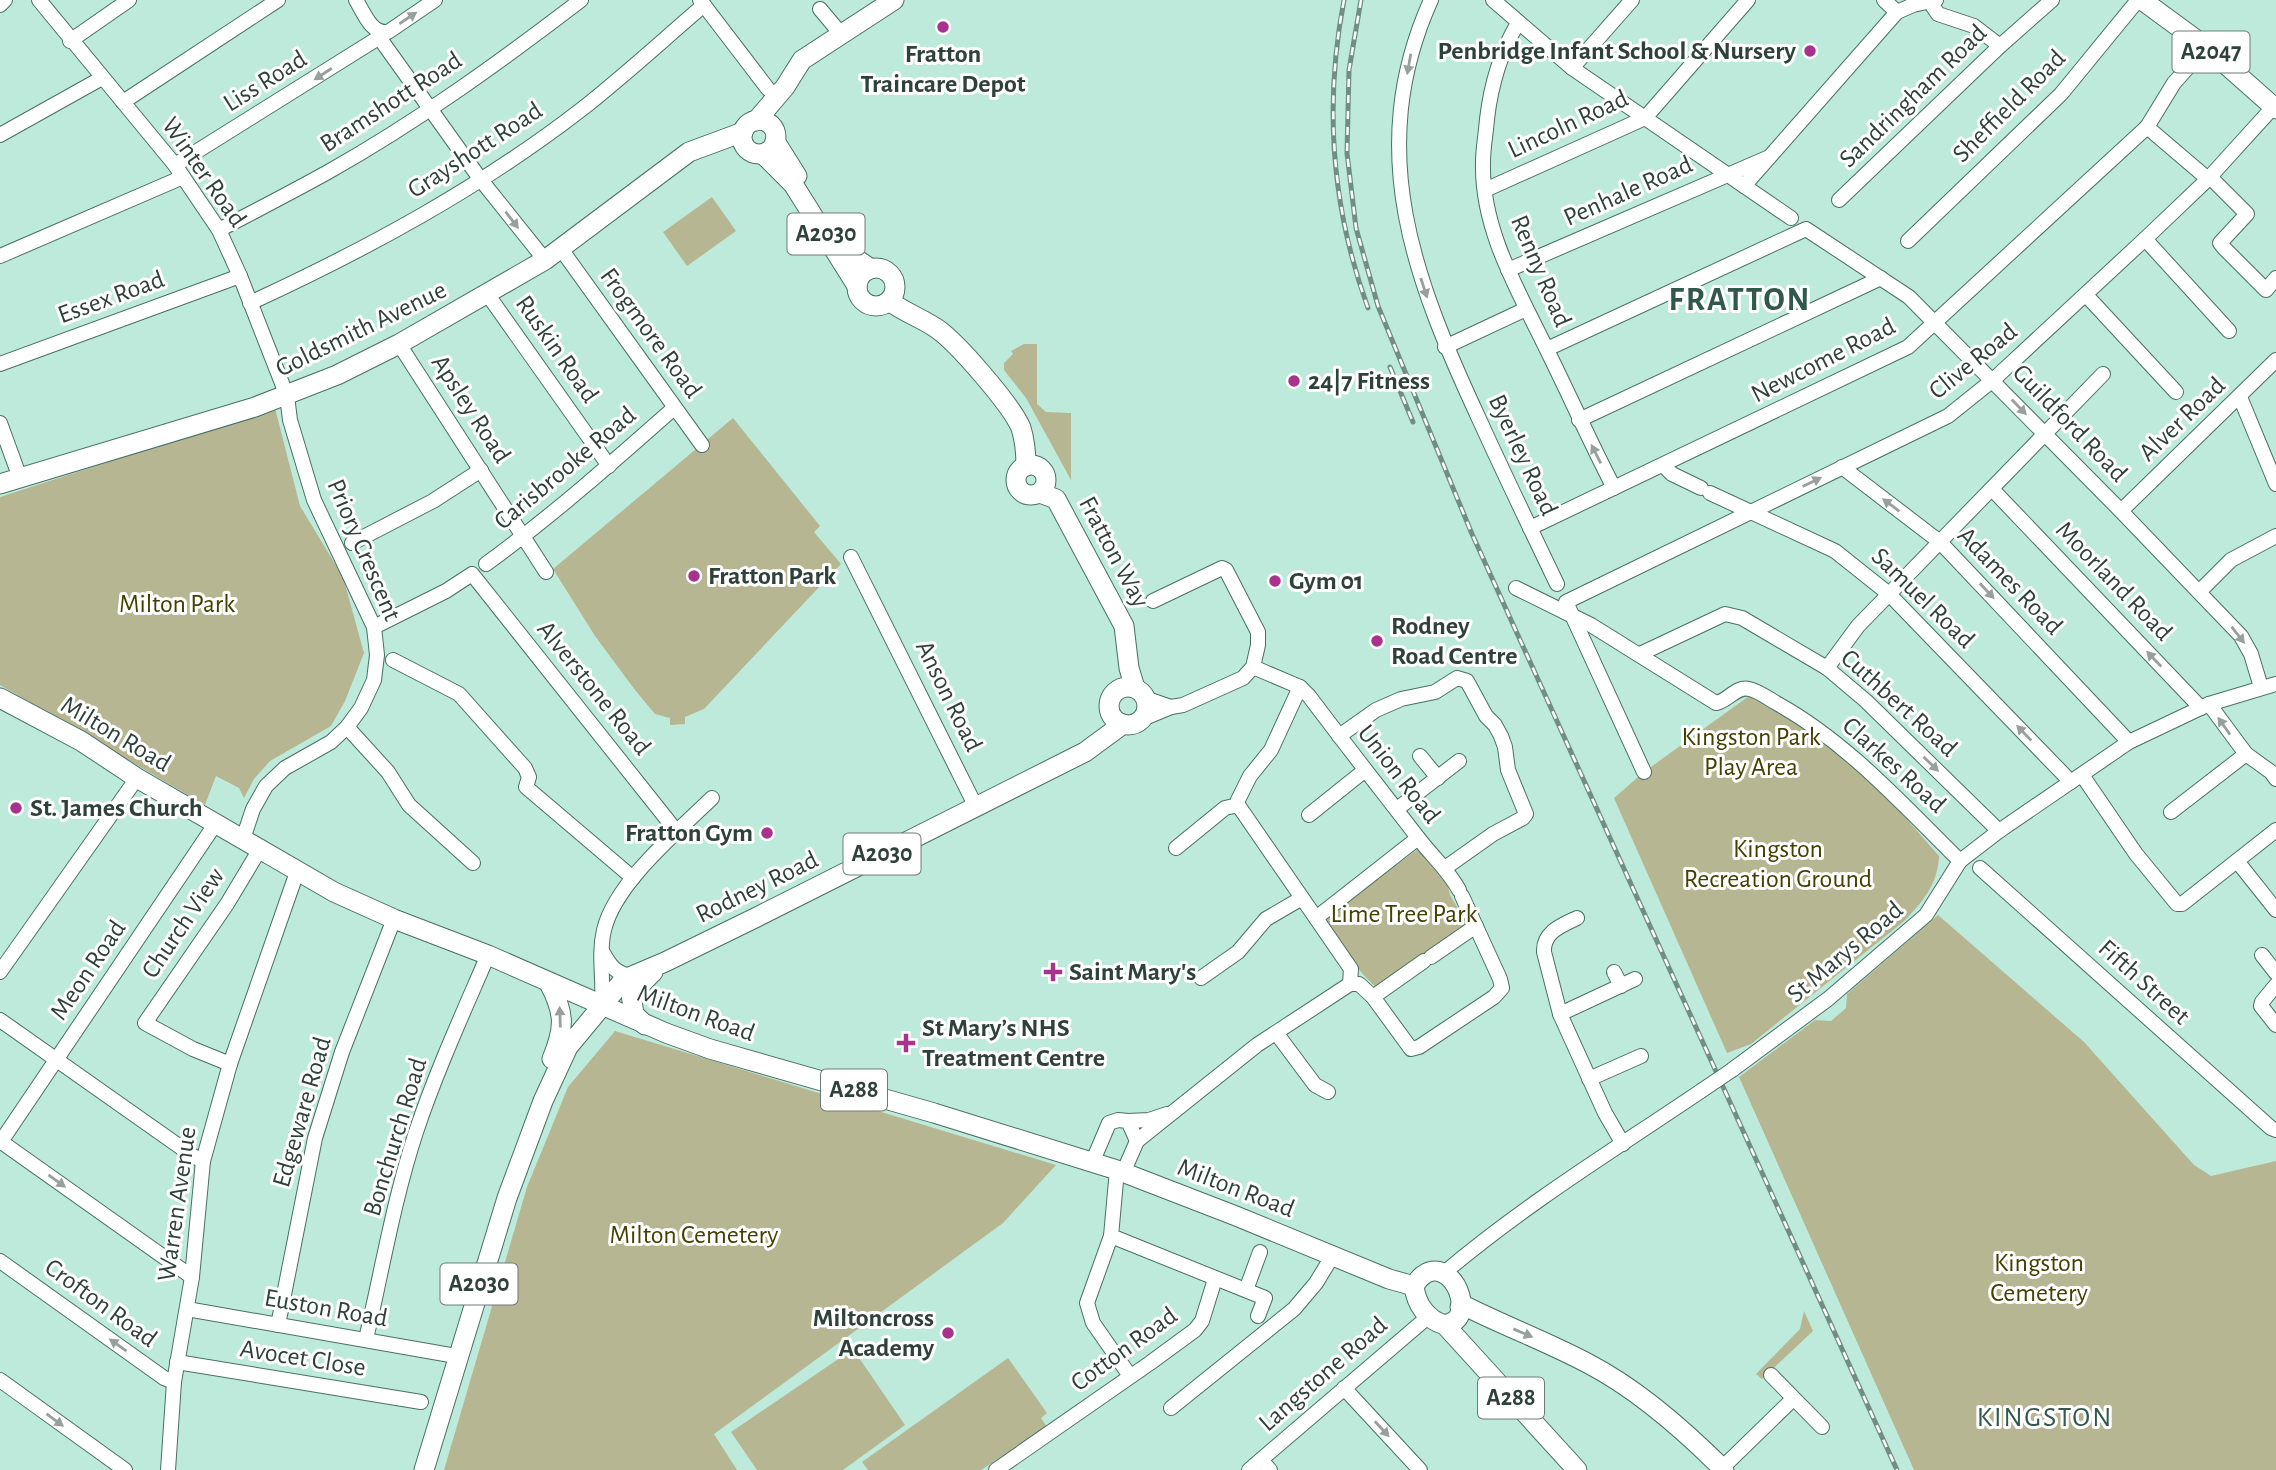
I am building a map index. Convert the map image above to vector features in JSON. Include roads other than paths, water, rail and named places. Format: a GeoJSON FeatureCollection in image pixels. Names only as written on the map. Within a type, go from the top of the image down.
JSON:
{"type":"FeatureCollection","features":[{"type":"Feature","properties":{"kind":"main road"},"geometry":{"type":"LineString","coordinates":[[760,138],[776,88],[802,60],[894,0]]}},
{"type":"Feature","properties":{"kind":"main road","name":"A2047"},"geometry":{"type":"LineString","coordinates":[[2140,0],[2206,47],[2275,107]]}},
{"type":"Feature","properties":{"kind":"main road","name":"Goldsmith Avenue"},"geometry":{"type":"LineString","coordinates":[[0,484],[287,396],[399,344],[488,295],[553,255],[690,152],[708,144],[760,138]]}},
{"type":"Feature","properties":{"kind":"main road","name":"A2030"},"geometry":{"type":"LineString","coordinates":[[760,138],[855,258],[871,269],[886,271],[893,279],[894,293],[889,301]]}},
{"type":"Feature","properties":{"kind":"main road","name":"Fratton Way"},"geometry":{"type":"LineString","coordinates":[[760,138],[793,184],[857,286],[860,298],[870,305],[883,305],[889,301],[938,329],[1008,406],[1020,426],[1026,447],[1026,466],[1018,472],[1017,487],[1026,495],[1040,493],[1056,499],[1118,611],[1124,626],[1129,668],[1140,693]]}},
{"type":"Feature","properties":{"kind":"main road","name":"A2030"},"geometry":{"type":"LineString","coordinates":[[857,286],[861,275],[871,269]]}},
{"type":"Feature","properties":{"kind":"main road","name":"Fratton Way"},"geometry":{"type":"LineString","coordinates":[[1115,693],[1128,647]]}},
{"type":"Feature","properties":{"kind":"main road"},"geometry":{"type":"LineString","coordinates":[[1125,718],[1110,702],[1115,693],[1124,687],[1140,693]]}},
{"type":"Feature","properties":{"kind":"main road","name":"A2030"},"geometry":{"type":"LineString","coordinates":[[1125,718],[1146,709],[1140,693]]}},
{"type":"Feature","properties":{"kind":"main road","name":"Milton Road"},"geometry":{"type":"LineString","coordinates":[[0,698],[82,741],[137,778],[334,892],[394,919],[488,955],[645,1025],[710,1049],[934,1112],[1120,1172],[1389,1279],[1414,1286]]}},
{"type":"Feature","properties":{"kind":"main road","name":"Rodney Road"},"geometry":{"type":"LineString","coordinates":[[607,1008],[621,983],[632,976],[665,962],[1098,745],[1125,718]]}},
{"type":"Feature","properties":{"kind":"main road","name":"Rodney Road"},"geometry":{"type":"LineString","coordinates":[[607,1008],[665,962]]}},
{"type":"Feature","properties":{"kind":"main road","name":"Rodney Road"},"geometry":{"type":"LineString","coordinates":[[645,1025],[634,1014],[631,994],[665,962]]}},
{"type":"Feature","properties":{"kind":"main road"},"geometry":{"type":"LineString","coordinates":[[543,1101],[544,1077],[560,1040],[562,1020],[560,1003],[549,983]]}},
{"type":"Feature","properties":{"kind":"main road","name":"A2030"},"geometry":{"type":"LineString","coordinates":[[424,1470],[456,1356],[506,1198],[543,1101],[607,1008]]}},
{"type":"Feature","properties":{"kind":"main road"},"geometry":{"type":"LineString","coordinates":[[1434,1269],[1444,1273],[1455,1286],[1460,1307],[1459,1316],[1454,1322],[1437,1321],[1415,1296],[1414,1286],[1426,1272],[1434,1269]]}},
{"type":"Feature","properties":{"kind":"main road"},"geometry":{"type":"LineString","coordinates":[[1460,1307],[1467,1307],[1601,1370],[1676,1426],[1723,1469]]}},
{"type":"Feature","properties":{"kind":"main road","name":"A288"},"geometry":{"type":"LineString","coordinates":[[1437,1321],[1577,1470]]}},
{"type":"Feature","properties":{"kind":"street"},"geometry":{"type":"LineString","coordinates":[[0,5],[5,0]]}},
{"type":"Feature","properties":{"kind":"street","name":"Winter Road"},"geometry":{"type":"LineString","coordinates":[[39,0],[179,171],[219,230],[287,396]]}},
{"type":"Feature","properties":{"kind":"street"},"geometry":{"type":"LineString","coordinates":[[70,41],[129,0]]}},
{"type":"Feature","properties":{"kind":"street"},"geometry":{"type":"LineString","coordinates":[[123,103],[278,0]]}},
{"type":"Feature","properties":{"kind":"street","name":"Frogmore Road"},"geometry":{"type":"LineString","coordinates":[[356,0],[481,180],[553,255],[702,445]]}},
{"type":"Feature","properties":{"kind":"street","name":"Liss Road"},"geometry":{"type":"LineString","coordinates":[[0,256],[179,171],[435,0]]}},
{"type":"Feature","properties":{"kind":"street","name":"Bramshott Road"},"geometry":{"type":"LineString","coordinates":[[219,230],[329,171],[431,108],[514,51],[580,0]]}},
{"type":"Feature","properties":{"kind":"street","name":"Byerley Road"},"geometry":{"type":"LineString","coordinates":[[1431,0],[1409,57],[1398,142],[1404,213],[1417,268],[1445,347],[1557,584]]}},
{"type":"Feature","properties":{"kind":"street"},"geometry":{"type":"LineString","coordinates":[[1493,0],[1572,68],[1791,218]]}},
{"type":"Feature","properties":{"kind":"street"},"geometry":{"type":"LineString","coordinates":[[1506,12],[1516,0]]}},
{"type":"Feature","properties":{"kind":"street"},"geometry":{"type":"LineString","coordinates":[[1572,68],[1632,0]]}},
{"type":"Feature","properties":{"kind":"street","name":"Lincoln Road"},"geometry":{"type":"LineString","coordinates":[[1485,190],[1645,118],[1748,0]]}},
{"type":"Feature","properties":{"kind":"street"},"geometry":{"type":"LineString","coordinates":[[1884,0],[1898,12],[1908,6],[1933,1],[1938,14],[1974,26],[2000,46]]}},
{"type":"Feature","properties":{"kind":"street","name":"Sandringham Road"},"geometry":{"type":"LineString","coordinates":[[1839,200],[2052,0]]}},
{"type":"Feature","properties":{"kind":"street","name":"Sheffield Road"},"geometry":{"type":"LineString","coordinates":[[1908,241],[2061,94],[2140,0]]}},
{"type":"Feature","properties":{"kind":"street"},"geometry":{"type":"LineString","coordinates":[[702,3],[776,88]]}},
{"type":"Feature","properties":{"kind":"street","name":"Grayshott Road"},"geometry":{"type":"LineString","coordinates":[[250,303],[366,246],[481,180],[581,109],[702,3]]}},
{"type":"Feature","properties":{"kind":"street"},"geometry":{"type":"LineString","coordinates":[[816,4],[841,34]]}},
{"type":"Feature","properties":{"kind":"street","name":"Penhale Road"},"geometry":{"type":"LineString","coordinates":[[1744,186],[1898,12]]}},
{"type":"Feature","properties":{"kind":"street","name":"Renny Road"},"geometry":{"type":"LineString","coordinates":[[1518,23],[1508,40],[1489,98],[1482,163],[1492,224],[1508,270],[1526,309],[1614,488]]}},
{"type":"Feature","properties":{"kind":"street","name":"Newcome Road"},"geometry":{"type":"LineString","coordinates":[[1530,528],[1908,347],[2147,127],[2174,83],[2206,47]]}},
{"type":"Feature","properties":{"kind":"street"},"geometry":{"type":"LineString","coordinates":[[0,135],[102,78]]}},
{"type":"Feature","properties":{"kind":"street","name":"Clive Road"},"geometry":{"type":"LineString","coordinates":[[1569,608],[1750,511],[1948,416],[1993,380],[2086,295],[2207,179],[2275,107]]}},
{"type":"Feature","properties":{"kind":"street"},"geometry":{"type":"LineString","coordinates":[[2147,127],[2207,179],[2214,181],[2247,214],[2220,243],[2271,295],[2276,278]]}},
{"type":"Feature","properties":{"kind":"street","name":"Penhale Road"},"geometry":{"type":"LineString","coordinates":[[1508,270],[1768,158]]}},
{"type":"Feature","properties":{"kind":"street","name":"Guildford Road"},"geometry":{"type":"LineString","coordinates":[[1547,349],[1805,229],[1909,297],[1993,380],[2241,636],[2261,687]]}},
{"type":"Feature","properties":{"kind":"street"},"geometry":{"type":"LineString","coordinates":[[2145,239],[2229,331]]}},
{"type":"Feature","properties":{"kind":"street","name":"Essex Road"},"geometry":{"type":"LineString","coordinates":[[0,365],[240,276]]}},
{"type":"Feature","properties":{"kind":"street"},"geometry":{"type":"LineString","coordinates":[[1579,420],[1881,278]]}},
{"type":"Feature","properties":{"kind":"street","name":"Ruskin Road"},"geometry":{"type":"LineString","coordinates":[[488,295],[609,466]]}},
{"type":"Feature","properties":{"kind":"street"},"geometry":{"type":"LineString","coordinates":[[2086,295],[2176,392]]}},
{"type":"Feature","properties":{"kind":"street"},"geometry":{"type":"LineString","coordinates":[[1445,347],[1526,309]]}},
{"type":"Feature","properties":{"kind":"street","name":"Apsley Road"},"geometry":{"type":"LineString","coordinates":[[399,344],[546,572]]}},
{"type":"Feature","properties":{"kind":"street","name":"Alver Road"},"geometry":{"type":"LineString","coordinates":[[2122,511],[2276,360]]}},
{"type":"Feature","properties":{"kind":"street"},"geometry":{"type":"LineString","coordinates":[[1827,668],[1858,626],[2103,374]]}},
{"type":"Feature","properties":{"kind":"street","name":"Priory Crescent"},"geometry":{"type":"LineString","coordinates":[[251,844],[253,809],[267,786],[285,768],[331,742],[347,727],[361,708],[374,680],[377,654],[374,627],[314,500],[290,420],[287,396]]}},
{"type":"Feature","properties":{"kind":"street"},"geometry":{"type":"LineString","coordinates":[[2240,397],[2276,484]]}},
{"type":"Feature","properties":{"kind":"street","name":"Carisbrooke Road"},"geometry":{"type":"LineString","coordinates":[[486,564],[524,537],[674,408]]}},
{"type":"Feature","properties":{"kind":"street"},"geometry":{"type":"LineString","coordinates":[[0,423],[20,478]]}},
{"type":"Feature","properties":{"kind":"street","name":"Samuel Road"},"geometry":{"type":"LineString","coordinates":[[1664,466],[1672,474],[1705,491],[1835,551],[1889,594],[2077,778],[2177,904],[2182,904],[2237,862]]}},
{"type":"Feature","properties":{"kind":"street","name":"Adames Road"},"geometry":{"type":"LineString","coordinates":[[1842,467],[1940,542],[2129,742]]}},
{"type":"Feature","properties":{"kind":"street"},"geometry":{"type":"LineString","coordinates":[[352,543],[433,501],[481,470]]}},
{"type":"Feature","properties":{"kind":"street","name":"Moorland Road"},"geometry":{"type":"LineString","coordinates":[[1992,489],[2205,706],[2246,754],[2271,772],[2276,779]]}},
{"type":"Feature","properties":{"kind":"street"},"geometry":{"type":"LineString","coordinates":[[2199,592],[2231,560],[2276,536]]}},
{"type":"Feature","properties":{"kind":"street","name":"Anson Road"},"geometry":{"type":"LineString","coordinates":[[851,557],[976,807]]}},
{"type":"Feature","properties":{"kind":"street"},"geometry":{"type":"LineString","coordinates":[[1125,718],[1183,705],[1243,678],[1253,667],[1258,632],[1226,570],[1222,568],[1153,601]]}},
{"type":"Feature","properties":{"kind":"street","name":"Alverstone Road"},"geometry":{"type":"LineString","coordinates":[[374,627],[446,591],[472,574],[677,832]]}},
{"type":"Feature","properties":{"kind":"street","name":"Clarkes Road"},"geometry":{"type":"LineString","coordinates":[[1516,587],[1569,608],[1716,703],[1741,688],[1751,689],[1818,729],[1861,764],[1960,861]]}},
{"type":"Feature","properties":{"kind":"street"},"geometry":{"type":"LineString","coordinates":[[1569,608],[1644,772]]}},
{"type":"Feature","properties":{"kind":"street","name":"Cuthbert Road"},"geometry":{"type":"LineString","coordinates":[[1640,654],[1725,614],[1742,618],[1827,668],[1866,701],[1999,831]]}},
{"type":"Feature","properties":{"kind":"street"},"geometry":{"type":"LineString","coordinates":[[393,660],[459,694],[526,768],[529,778],[526,788],[632,878]]}},
{"type":"Feature","properties":{"kind":"street","name":"Union Road"},"geometry":{"type":"LineString","coordinates":[[1253,667],[1300,687],[1309,696],[1364,771],[1445,868],[1461,893],[1502,988],[1494,997],[1419,1047],[1411,1049],[1373,997],[1359,984],[1350,984]]}},
{"type":"Feature","properties":{"kind":"street"},"geometry":{"type":"LineString","coordinates":[[1339,736],[1377,710],[1401,699],[1435,692],[1457,678],[1467,681],[1506,747],[1508,770],[1526,814],[1445,868]]}},
{"type":"Feature","properties":{"kind":"street","name":"St Marys Road"},"geometry":{"type":"LineString","coordinates":[[1444,1273],[1500,1227],[1732,1070],[1828,999],[1926,915],[1960,861],[1999,831],[2129,742],[2205,706],[2276,684]]}},
{"type":"Feature","properties":{"kind":"street"},"geometry":{"type":"LineString","coordinates":[[1176,848],[1225,808],[1238,803],[1250,776],[1272,750],[1300,687]]}},
{"type":"Feature","properties":{"kind":"street"},"geometry":{"type":"LineString","coordinates":[[1140,693],[1171,707]]}},
{"type":"Feature","properties":{"kind":"street"},"geometry":{"type":"LineString","coordinates":[[347,727],[388,772],[409,805],[473,863]]}},
{"type":"Feature","properties":{"kind":"street"},"geometry":{"type":"LineString","coordinates":[[2171,811],[2246,754]]}},
{"type":"Feature","properties":{"kind":"street"},"geometry":{"type":"LineString","coordinates":[[1420,756],[1437,778]]}},
{"type":"Feature","properties":{"kind":"street"},"geometry":{"type":"LineString","coordinates":[[1397,809],[1459,761]]}},
{"type":"Feature","properties":{"kind":"street"},"geometry":{"type":"LineString","coordinates":[[1309,815],[1364,771]]}},
{"type":"Feature","properties":{"kind":"street"},"geometry":{"type":"LineString","coordinates":[[0,972],[137,778]]}},
{"type":"Feature","properties":{"kind":"street"},"geometry":{"type":"LineString","coordinates":[[607,1008],[601,950],[609,914],[632,878],[712,798]]}},
{"type":"Feature","properties":{"kind":"street"},"geometry":{"type":"LineString","coordinates":[[1130,1376],[1093,1324],[1087,1303],[1111,1236],[1120,1172],[1137,1141],[1178,1111],[1257,1045],[1350,984],[1351,969],[1238,803]]}},
{"type":"Feature","properties":{"kind":"street","name":"Meon Road"},"geometry":{"type":"LineString","coordinates":[[0,1142],[216,823]]}},
{"type":"Feature","properties":{"kind":"street"},"geometry":{"type":"LineString","coordinates":[[2276,830],[2237,862],[2276,910]]}},
{"type":"Feature","properties":{"kind":"street"},"geometry":{"type":"LineString","coordinates":[[1316,918],[1418,838]]}},
{"type":"Feature","properties":{"kind":"street","name":"Church View"},"geometry":{"type":"LineString","coordinates":[[230,1064],[193,1049],[145,1023],[227,904],[251,844]]}},
{"type":"Feature","properties":{"kind":"street","name":"Fifth Street"},"geometry":{"type":"LineString","coordinates":[[1980,868],[2276,1130]]}},
{"type":"Feature","properties":{"kind":"street","name":"Warren Avenue"},"geometry":{"type":"LineString","coordinates":[[168,1470],[174,1382],[192,1277],[204,1161],[230,1064],[297,872]]}},
{"type":"Feature","properties":{"kind":"street"},"geometry":{"type":"LineString","coordinates":[[1200,978],[1238,952],[1266,919],[1302,898]]}},
{"type":"Feature","properties":{"kind":"street"},"geometry":{"type":"LineString","coordinates":[[1577,918],[1557,928],[1548,936],[1543,946],[1560,1014],[1605,1114],[1623,1144]]}},
{"type":"Feature","properties":{"kind":"street","name":"Edgeware Road"},"geometry":{"type":"LineString","coordinates":[[278,1325],[315,1138],[342,1052],[394,919]]}},
{"type":"Feature","properties":{"kind":"street"},"geometry":{"type":"LineString","coordinates":[[1373,997],[1476,926]]}},
{"type":"Feature","properties":{"kind":"street"},"geometry":{"type":"LineString","coordinates":[[601,950],[612,968],[632,976]]}},
{"type":"Feature","properties":{"kind":"street","name":"Bonchurch Road"},"geometry":{"type":"LineString","coordinates":[[366,1339],[416,1133],[444,1058],[488,955]]}},
{"type":"Feature","properties":{"kind":"street"},"geometry":{"type":"LineString","coordinates":[[2262,956],[2276,973]]}},
{"type":"Feature","properties":{"kind":"street"},"geometry":{"type":"LineString","coordinates":[[1560,1014],[1617,979],[1635,979]]}},
{"type":"Feature","properties":{"kind":"street"},"geometry":{"type":"LineString","coordinates":[[2276,985],[2261,1006],[2276,1025]]}},
{"type":"Feature","properties":{"kind":"street"},"geometry":{"type":"LineString","coordinates":[[0,1020],[193,1156],[204,1161]]}},
{"type":"Feature","properties":{"kind":"street"},"geometry":{"type":"LineString","coordinates":[[1277,1034],[1314,1085],[1328,1092]]}},
{"type":"Feature","properties":{"kind":"street"},"geometry":{"type":"LineString","coordinates":[[1589,1079],[1641,1056]]}},
{"type":"Feature","properties":{"kind":"street"},"geometry":{"type":"LineString","coordinates":[[1092,1163],[1108,1123],[1118,1120],[1149,1120],[1178,1111]]}},
{"type":"Feature","properties":{"kind":"street"},"geometry":{"type":"LineString","coordinates":[[1128,1121],[1137,1141]]}},
{"type":"Feature","properties":{"kind":"street"},"geometry":{"type":"LineString","coordinates":[[0,1142],[192,1277]]}},
{"type":"Feature","properties":{"kind":"street","name":"Cotton Road"},"geometry":{"type":"LineString","coordinates":[[996,1470],[1195,1329],[1202,1321],[1215,1279],[1111,1236]]}},
{"type":"Feature","properties":{"kind":"street"},"geometry":{"type":"LineString","coordinates":[[1245,1290],[1260,1252]]}},
{"type":"Feature","properties":{"kind":"street"},"geometry":{"type":"LineString","coordinates":[[1171,1408],[1294,1309],[1316,1283],[1333,1255]]}},
{"type":"Feature","properties":{"kind":"street","name":"Crofton Road"},"geometry":{"type":"LineString","coordinates":[[0,1261],[164,1378],[174,1382]]}},
{"type":"Feature","properties":{"kind":"street"},"geometry":{"type":"LineString","coordinates":[[1215,1279],[1265,1298],[1258,1316]]}},
{"type":"Feature","properties":{"kind":"street","name":"Euston Road"},"geometry":{"type":"LineString","coordinates":[[187,1309],[456,1356]]}},
{"type":"Feature","properties":{"kind":"street","name":"Langstone Road"},"geometry":{"type":"LineString","coordinates":[[1249,1470],[1265,1465],[1344,1388],[1437,1321]]}},
{"type":"Feature","properties":{"kind":"street","name":"Avocet Close"},"geometry":{"type":"LineString","coordinates":[[177,1362],[421,1402]]}},
{"type":"Feature","properties":{"kind":"street"},"geometry":{"type":"LineString","coordinates":[[1771,1375],[1822,1427]]}},
{"type":"Feature","properties":{"kind":"street"},"geometry":{"type":"LineString","coordinates":[[0,1380],[125,1470]]}},
{"type":"Feature","properties":{"kind":"street"},"geometry":{"type":"LineString","coordinates":[[1344,1388],[1420,1470]]}},
{"type":"Feature","properties":{"kind":"street"},"geometry":{"type":"LineString","coordinates":[[1723,1469],[1793,1399]]}},
{"type":"Feature","properties":{"kind":"railway"},"geometry":{"type":"LineString","coordinates":[[1344,0],[1334,78],[1335,156],[1346,233],[1368,308]]}},
{"type":"Feature","properties":{"kind":"railway"},"geometry":{"type":"LineString","coordinates":[[1361,0],[1349,70],[1347,153],[1356,228],[1378,306],[1472,534],[1897,1470]]}},
{"type":"Feature","properties":{"kind":"railway"},"geometry":{"type":"LineString","coordinates":[[1390,367],[1413,422]]}},
{"type":"Feature","properties":{"kind":"place","name":"Fratton Traincare Depot"},"geometry":{"type":"Point","coordinates":[943,27]}},
{"type":"Feature","properties":{"kind":"place","name":"Penbridge Infant School & Nursery"},"geometry":{"type":"Point","coordinates":[1810,51]}},
{"type":"Feature","properties":{"kind":"place","name":"24|7 Fitness"},"geometry":{"type":"Point","coordinates":[1294,381]}},
{"type":"Feature","properties":{"kind":"place","name":"Fratton Park"},"geometry":{"type":"Point","coordinates":[694,576]}},
{"type":"Feature","properties":{"kind":"place","name":"Gym 01"},"geometry":{"type":"Point","coordinates":[1275,581]}},
{"type":"Feature","properties":{"kind":"place","name":"Rodney Road Centre"},"geometry":{"type":"Point","coordinates":[1377,641]}},
{"type":"Feature","properties":{"kind":"place","name":"St. James Church"},"geometry":{"type":"Point","coordinates":[16,808]}},
{"type":"Feature","properties":{"kind":"place","name":"Fratton Gym"},"geometry":{"type":"Point","coordinates":[767,833]}},
{"type":"Feature","properties":{"kind":"place","name":"Saint Mary's"},"geometry":{"type":"Point","coordinates":[1053,972]}},
{"type":"Feature","properties":{"kind":"place","name":"St Mary’s NHS Treatment Centre"},"geometry":{"type":"Point","coordinates":[906,1043]}},
{"type":"Feature","properties":{"kind":"place","name":"Miltoncross Academy"},"geometry":{"type":"Point","coordinates":[948,1333]}},
{"type":"Feature","properties":{"kind":"district","name":"FRATTON"},"geometry":{"type":"Point","coordinates":[1740,300]}},
{"type":"Feature","properties":{"kind":"district","name":"KINGSTON"},"geometry":{"type":"Point","coordinates":[2045,1418]}},
{"type":"Feature","properties":{"kind":"park label","name":"Milton Park"},"geometry":{"type":"Point","coordinates":[177,604]}},
{"type":"Feature","properties":{"kind":"park label","name":"Kingston Park Play Area"},"geometry":{"type":"Point","coordinates":[1751,752]}},
{"type":"Feature","properties":{"kind":"park label","name":"Kingston Recreation Ground"},"geometry":{"type":"Point","coordinates":[1778,864]}},
{"type":"Feature","properties":{"kind":"park label","name":"Lime Tree Park"},"geometry":{"type":"Point","coordinates":[1404,914]}},
{"type":"Feature","properties":{"kind":"park label","name":"Milton Cemetery"},"geometry":{"type":"Point","coordinates":[694,1235]}},
{"type":"Feature","properties":{"kind":"park label","name":"Kingston Cemetery"},"geometry":{"type":"Point","coordinates":[2039,1278]}}]}
